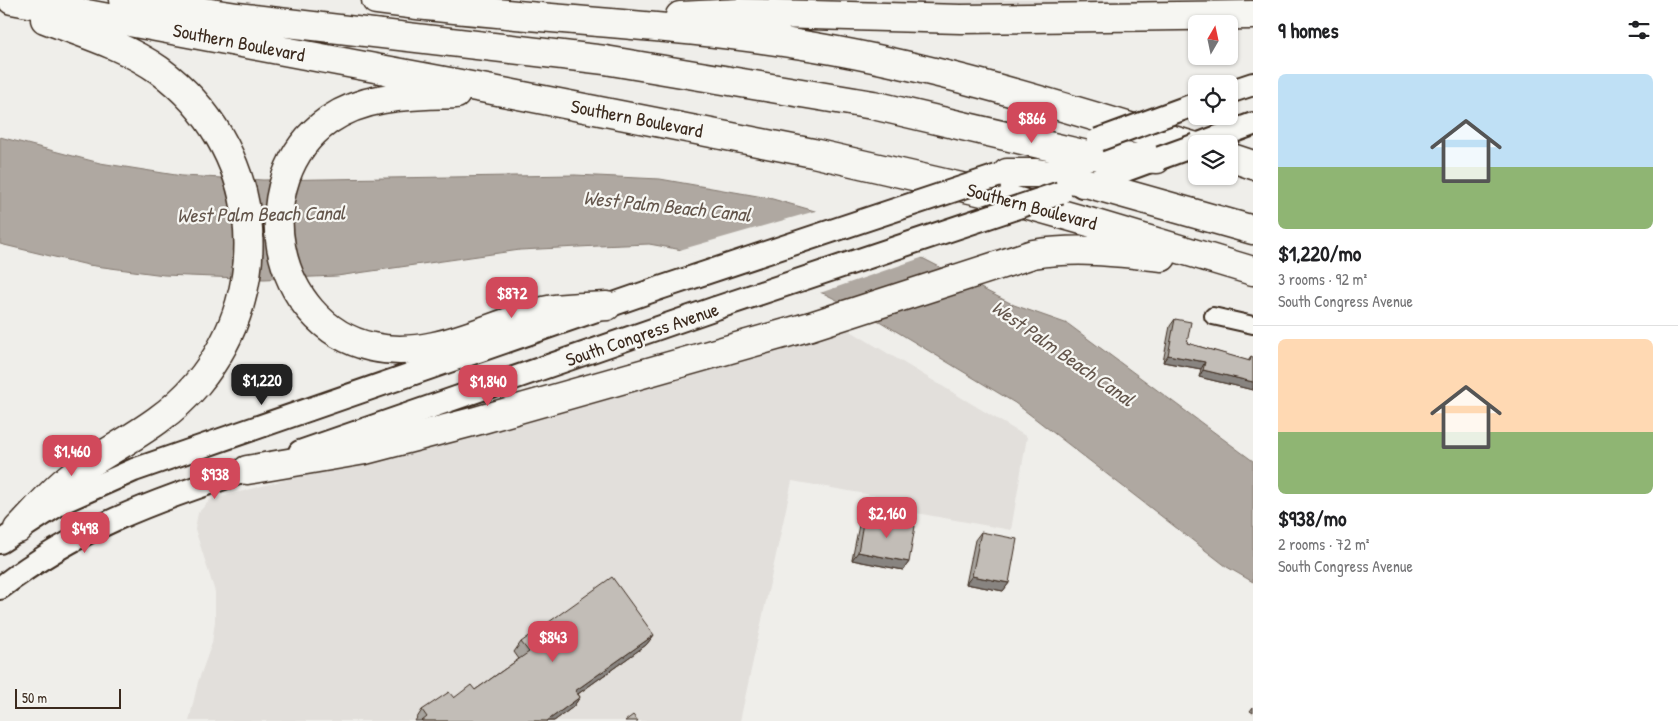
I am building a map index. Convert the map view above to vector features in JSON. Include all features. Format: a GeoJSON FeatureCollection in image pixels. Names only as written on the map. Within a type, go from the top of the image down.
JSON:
{"type":"FeatureCollection","features":[{"type":"Feature","properties":{"kind":"highway","name":"Southern Boulevard"},"geometry":{"type":"LineString","coordinates":[[12,0],[796,149],[919,177],[1089,222],[1244,269]]}},
{"type":"Feature","properties":{"kind":"highway"},"geometry":{"type":"LineString","coordinates":[[124,0],[246,18],[634,64],[873,105],[984,129],[1069,151],[1113,158],[1159,158]]}},
{"type":"Feature","properties":{"kind":"highway"},"geometry":{"type":"LineString","coordinates":[[376,0],[582,22],[739,36],[867,57],[976,82],[1188,142]]}},
{"type":"Feature","properties":{"kind":"highway"},"geometry":{"type":"LineString","coordinates":[[0,2],[121,48],[158,70],[172,81],[202,112],[230,158],[241,183],[248,219],[249,258],[247,279],[240,302],[219,350],[197,384],[185,397],[155,422],[73,475],[9,535]]}},
{"type":"Feature","properties":{"kind":"highway"},"geometry":{"type":"LineString","coordinates":[[582,22],[739,13],[961,19],[1253,14]]}},
{"type":"Feature","properties":{"kind":"highway"},"geometry":{"type":"LineString","coordinates":[[503,92],[410,96],[366,102],[340,113],[317,130],[300,149],[282,193],[279,231],[286,270],[302,301],[312,314],[344,337],[370,347],[408,352],[438,346],[541,311],[607,306]]}},
{"type":"Feature","properties":{"kind":"highway"},"geometry":{"type":"LineString","coordinates":[[1238,160],[1253,164]]}},
{"type":"Feature","properties":{"kind":"highway"},"geometry":{"type":"LineString","coordinates":[[1002,175],[1051,175],[1253,230]]}},
{"type":"Feature","properties":{"kind":"highway"},"geometry":{"type":"LineString","coordinates":[[247,470],[365,450],[476,422],[829,320],[1033,254],[1072,249],[1114,251],[1244,269]]}},
{"type":"Feature","properties":{"kind":"main road","name":"South Congress Avenue"},"geometry":{"type":"LineString","coordinates":[[9,535],[62,502],[134,470],[657,289],[1002,175],[1188,107]]}},
{"type":"Feature","properties":{"kind":"main road","name":"South Congress Avenue"},"geometry":{"type":"LineString","coordinates":[[1224,135],[1253,124]]}},
{"type":"Feature","properties":{"kind":"main road","name":"South Congress Avenue"},"geometry":{"type":"LineString","coordinates":[[0,588],[56,548],[102,524],[172,495],[1188,148]]}},
{"type":"Feature","properties":{"kind":"street"},"geometry":{"type":"LineString","coordinates":[[1213,316],[1253,325]]}},
{"type":"Feature","properties":{"kind":"shaded area"},"geometry":{"type":"Polygon","coordinates":[[[672,0],[1253,0],[1253,5],[789,8],[672,0]]]}},
{"type":"Feature","properties":{"kind":"shaded area"},"geometry":{"type":"Polygon","coordinates":[[[844,327],[1027,437],[1011,530],[894,509],[883,497],[792,481],[740,721],[189,721],[198,682],[212,643],[215,621],[215,592],[195,529],[198,513],[210,500],[644,383],[682,377],[844,327]]]}},
{"type":"Feature","properties":{"kind":"water","name":"West Palm Beach Canal"},"geometry":{"type":"Polygon","coordinates":[[[0,137],[100,163],[182,176],[263,180],[575,175],[660,179],[769,198],[815,211],[877,235],[1014,305],[1068,324],[1253,461],[1253,582],[1227,567],[1015,403],[881,322],[825,294],[710,255],[649,244],[520,250],[337,276],[264,279],[164,275],[88,265],[0,244],[0,137]]]}},
{"type":"Feature","properties":{"kind":"pier"},"geometry":{"type":"Polygon","coordinates":[[[819,210],[877,233],[924,257],[817,294],[709,257],[676,251],[819,210]]]}},
{"type":"Feature","properties":{"kind":"building"},"geometry":{"type":"Polygon","coordinates":[[[1175,319],[1191,322],[1187,343],[1250,361],[1251,357],[1253,358],[1253,382],[1203,370],[1205,362],[1168,355],[1175,319]]]}},
{"type":"Feature","properties":{"kind":"building"},"geometry":{"type":"Polygon","coordinates":[[[864,517],[915,526],[909,562],[858,552],[864,517]]]}},
{"type":"Feature","properties":{"kind":"building"},"geometry":{"type":"Polygon","coordinates":[[[981,532],[1017,539],[1009,583],[972,576],[981,532]]]}},
{"type":"Feature","properties":{"kind":"building"},"geometry":{"type":"Polygon","coordinates":[[[612,577],[654,635],[575,691],[580,697],[547,721],[422,721],[427,717],[422,710],[449,692],[454,698],[471,685],[475,690],[529,652],[521,642],[612,577]]]}},
{"type":"Feature","properties":{"kind":"building"},"geometry":{"type":"Polygon","coordinates":[[[633,715],[638,721],[625,721],[633,715]]]}}]}
